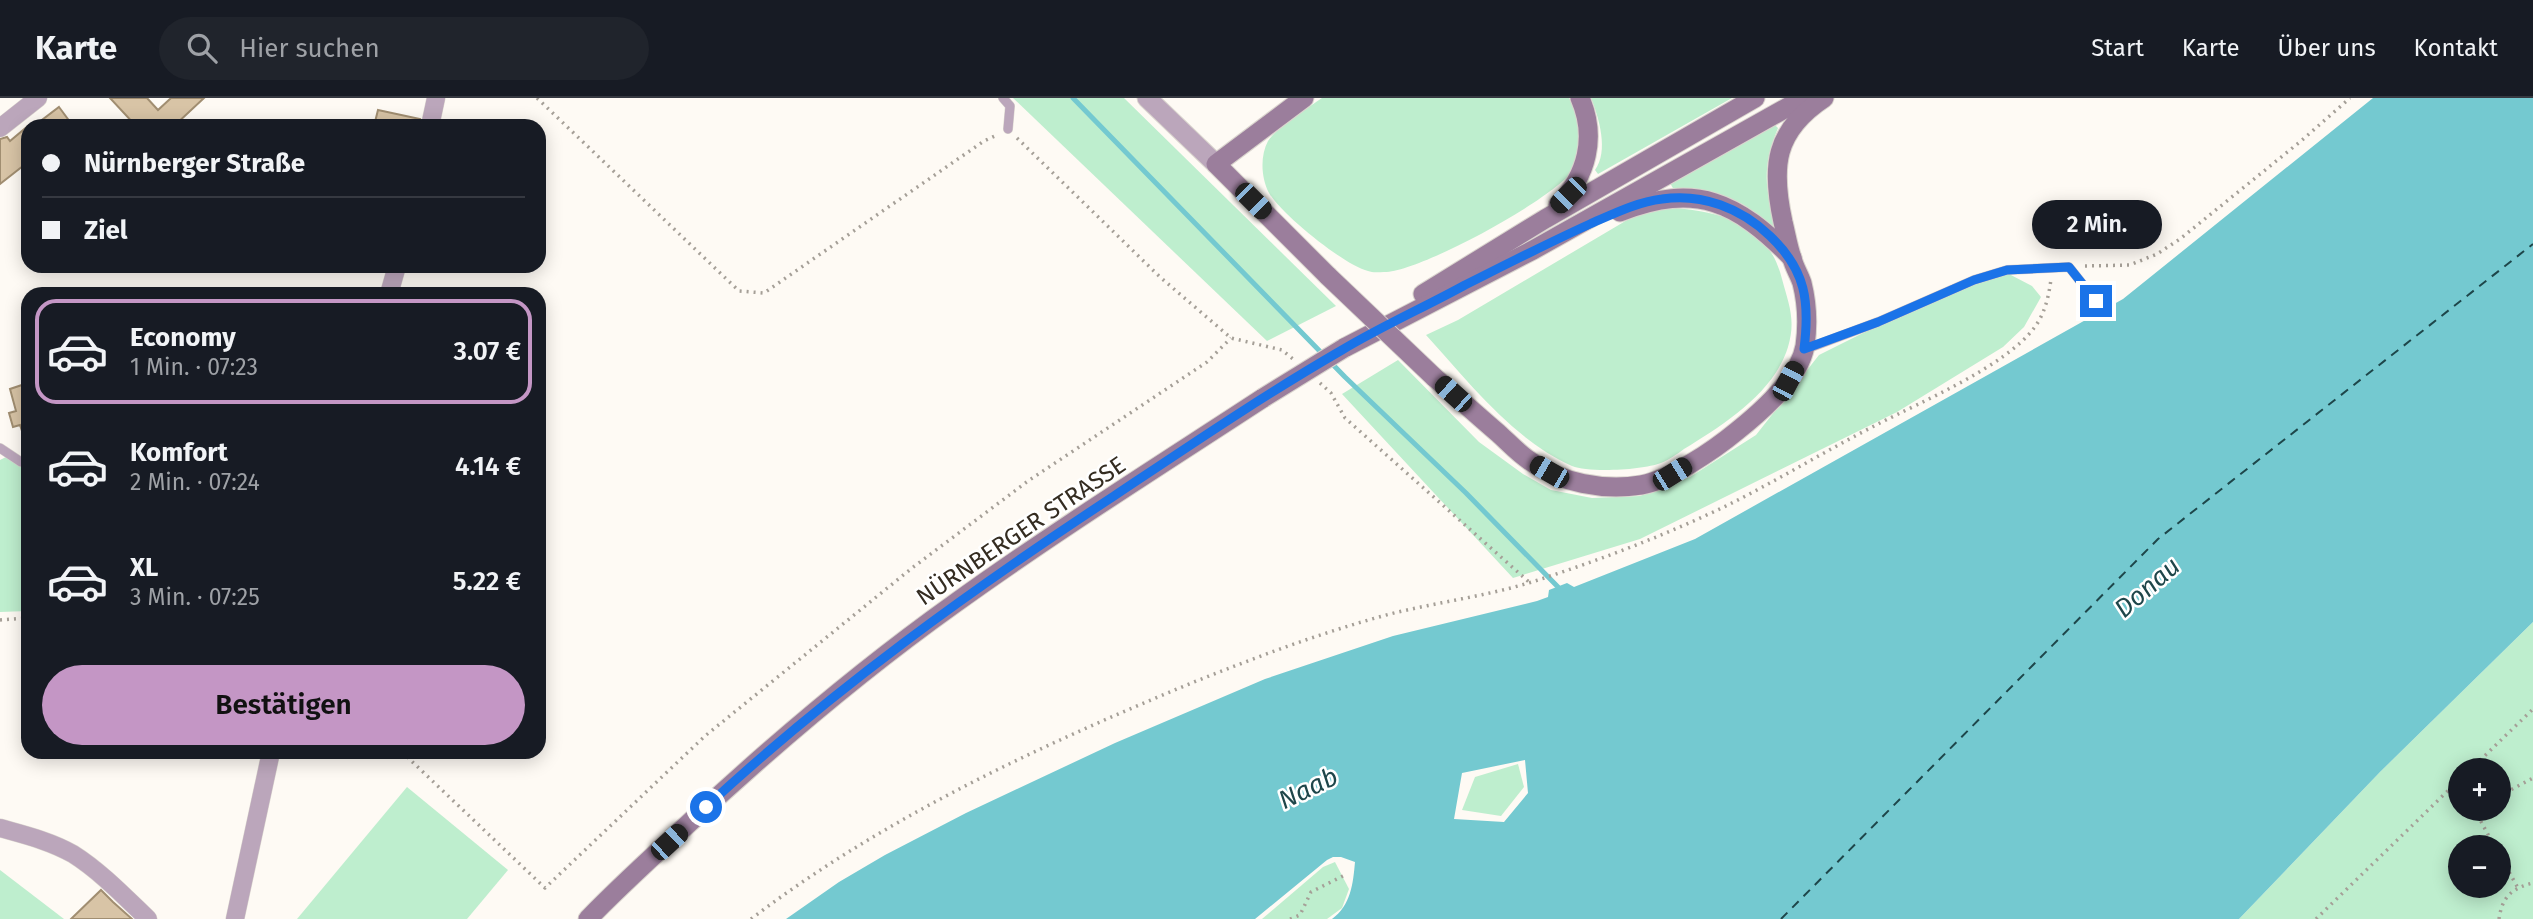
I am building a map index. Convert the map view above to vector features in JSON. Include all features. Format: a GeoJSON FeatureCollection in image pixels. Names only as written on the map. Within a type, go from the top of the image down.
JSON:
{"type":"FeatureCollection","features":[{"type":"Feature","properties":{"kind":"main road"},"geometry":{"type":"LineString","coordinates":[[1304,98],[1216,164],[1434,377],[1529,461],[1574,482],[1608,488],[1643,485],[1672,474],[1729,438],[1766,408],[1788,381],[1804,349],[1807,328],[1801,282],[1792,258],[1778,198],[1777,158],[1783,140],[1795,122],[1824,98]]}},
{"type":"Feature","properties":{"kind":"main road"},"geometry":{"type":"LineString","coordinates":[[1545,219],[1568,195],[1587,159],[1589,138],[1586,112],[1580,98]]}},
{"type":"Feature","properties":{"kind":"main road"},"geometry":{"type":"LineString","coordinates":[[1345,348],[1425,293],[1545,219],[1755,98]]}},
{"type":"Feature","properties":{"kind":"main road"},"geometry":{"type":"LineString","coordinates":[[1345,348],[1533,250],[1804,98]]}},
{"type":"Feature","properties":{"kind":"main road"},"geometry":{"type":"LineString","coordinates":[[1533,250],[1640,204],[1679,198],[1702,200],[1736,211],[1768,233],[1792,258]]}},
{"type":"Feature","properties":{"kind":"main road","name":"NÜRNBERGER STRASSE"},"geometry":{"type":"LineString","coordinates":[[588,919],[743,772],[839,692],[953,605],[1263,398],[1345,348]]}},
{"type":"Feature","properties":{"kind":"street"},"geometry":{"type":"LineString","coordinates":[[0,128],[38,98]]}},
{"type":"Feature","properties":{"kind":"street"},"geometry":{"type":"LineString","coordinates":[[432,119],[436,98]]}},
{"type":"Feature","properties":{"kind":"street"},"geometry":{"type":"LineString","coordinates":[[1147,98],[1216,164]]}},
{"type":"Feature","properties":{"kind":"street"},"geometry":{"type":"LineString","coordinates":[[235,919],[269,759]]}},
{"type":"Feature","properties":{"kind":"street"},"geometry":{"type":"LineString","coordinates":[[0,828],[40,839],[73,854],[148,919]]}},
{"type":"Feature","properties":{"kind":"lane"},"geometry":{"type":"LineString","coordinates":[[1003,98],[1010,106],[1008,129]]}},
{"type":"Feature","properties":{"kind":"lane"},"geometry":{"type":"LineString","coordinates":[[1804,349],[1878,322],[1974,280],[2007,270],[2069,267],[2096,301]]}},
{"type":"Feature","properties":{"kind":"lane"},"geometry":{"type":"LineString","coordinates":[[0,448],[21,462]]}},
{"type":"Feature","properties":{"kind":"path"},"geometry":{"type":"LineString","coordinates":[[537,98],[739,291],[764,292],[984,141],[1008,129],[1160,276],[1231,338],[1282,350],[1302,367]]}},
{"type":"Feature","properties":{"kind":"path"},"geometry":{"type":"LineString","coordinates":[[2069,267],[2130,265],[2157,254],[2180,239],[2350,98]]}},
{"type":"Feature","properties":{"kind":"path"},"geometry":{"type":"LineString","coordinates":[[751,919],[853,847],[925,806],[1059,741],[1193,683],[1314,636],[1392,614],[1530,583],[1728,505],[1962,382],[2010,351],[2035,327],[2048,298],[2052,267]]}},
{"type":"Feature","properties":{"kind":"path"},"geometry":{"type":"LineString","coordinates":[[409,759],[545,888],[705,736],[912,568],[1028,481],[1207,362],[1231,338]]}},
{"type":"Feature","properties":{"kind":"path"},"geometry":{"type":"LineString","coordinates":[[1311,376],[1331,393],[1345,418],[1530,583]]}},
{"type":"Feature","properties":{"kind":"path"},"geometry":{"type":"LineString","coordinates":[[0,620],[21,618]]}},
{"type":"Feature","properties":{"kind":"path"},"geometry":{"type":"LineString","coordinates":[[2482,758],[2533,709]]}},
{"type":"Feature","properties":{"kind":"path"},"geometry":{"type":"LineString","coordinates":[[2511,790],[2533,778]]}},
{"type":"Feature","properties":{"kind":"path"},"geometry":{"type":"LineString","coordinates":[[2316,919],[2448,792]]}},
{"type":"Feature","properties":{"kind":"path"},"geometry":{"type":"LineString","coordinates":[[2511,875],[2518,888]]}},
{"type":"Feature","properties":{"kind":"path"},"geometry":{"type":"LineString","coordinates":[[1290,919],[1300,915],[1311,892],[1343,876]]}},
{"type":"Feature","properties":{"kind":"path"},"geometry":{"type":"LineString","coordinates":[[2499,919],[2504,898],[2518,888],[2533,883]]}},
{"type":"Feature","properties":{"kind":"green space"},"geometry":{"type":"Polygon","coordinates":[[[1013,98],[1124,98],[1336,306],[1267,341],[1013,98]]]}},
{"type":"Feature","properties":{"kind":"green space"},"geometry":{"type":"Polygon","coordinates":[[[1322,98],[1569,98],[1579,133],[1577,162],[1562,182],[1485,232],[1401,269],[1370,272],[1344,259],[1300,226],[1276,202],[1264,181],[1262,167],[1268,141],[1285,124],[1322,98]]]}},
{"type":"Feature","properties":{"kind":"green space"},"geometry":{"type":"Polygon","coordinates":[[[1591,98],[1732,98],[1598,174],[1595,170],[1602,144],[1591,98]]]}},
{"type":"Feature","properties":{"kind":"green space"},"geometry":{"type":"Polygon","coordinates":[[[1775,125],[1778,128],[1769,154],[1767,178],[1770,202],[1778,228],[1774,230],[1752,210],[1729,198],[1704,191],[1674,190],[1670,183],[1775,125]]]}},
{"type":"Feature","properties":{"kind":"green space"},"geometry":{"type":"Polygon","coordinates":[[[1666,207],[1722,216],[1753,232],[1765,244],[1775,259],[1789,305],[1791,329],[1788,347],[1781,364],[1759,393],[1715,429],[1667,460],[1653,465],[1616,470],[1572,466],[1550,455],[1511,425],[1475,390],[1426,335],[1458,320],[1639,213],[1666,207]]]}},
{"type":"Feature","properties":{"kind":"green space"},"geometry":{"type":"Polygon","coordinates":[[[2009,274],[2032,286],[2041,297],[2024,327],[2003,347],[1897,412],[1640,539],[1513,578],[1342,394],[1398,360],[1479,442],[1523,474],[1551,490],[1592,498],[1640,496],[1690,477],[1756,435],[1819,355],[1953,288],[2009,274]]]}},
{"type":"Feature","properties":{"kind":"green space"},"geometry":{"type":"Polygon","coordinates":[[[10,455],[21,464],[21,611],[0,612],[0,460],[10,455]]]}},
{"type":"Feature","properties":{"kind":"green space"},"geometry":{"type":"Polygon","coordinates":[[[2533,622],[2533,919],[2239,919],[2380,772],[2533,622]]]}},
{"type":"Feature","properties":{"kind":"green space"},"geometry":{"type":"Polygon","coordinates":[[[1518,764],[1524,787],[1501,816],[1462,810],[1475,777],[1518,764]]]}},
{"type":"Feature","properties":{"kind":"green space"},"geometry":{"type":"Polygon","coordinates":[[[407,787],[508,870],[467,919],[297,919],[407,787]]]}},
{"type":"Feature","properties":{"kind":"green space"},"geometry":{"type":"Polygon","coordinates":[[[1335,862],[1349,889],[1342,908],[1327,919],[1262,919],[1323,867],[1335,862]]]}},
{"type":"Feature","properties":{"kind":"green space"},"geometry":{"type":"Polygon","coordinates":[[[0,870],[64,919],[0,919],[0,870]]]}},
{"type":"Feature","properties":{"kind":"water"},"geometry":{"type":"Polygon","coordinates":[[[2373,98],[2533,98],[2533,622],[2380,772],[2239,919],[1332,919],[1347,901],[1355,862],[1333,857],[1255,919],[786,919],[839,882],[966,813],[1115,743],[1265,679],[1393,636],[1537,601],[1548,597],[1549,590],[1567,583],[1574,587],[1695,539],[2123,299],[2373,98]],[[1525,760],[1462,773],[1454,819],[1504,822],[1528,793],[1525,760]]]}},
{"type":"Feature","properties":{"kind":"building"},"geometry":{"type":"Polygon","coordinates":[[[110,98],[147,98],[158,110],[171,98],[204,98],[182,119],[130,119],[110,98]]]}},
{"type":"Feature","properties":{"kind":"building"},"geometry":{"type":"Polygon","coordinates":[[[59,107],[68,119],[43,119],[59,107]]]}},
{"type":"Feature","properties":{"kind":"building"},"geometry":{"type":"Polygon","coordinates":[[[378,110],[420,119],[376,119],[378,110]]]}},
{"type":"Feature","properties":{"kind":"building"},"geometry":{"type":"Polygon","coordinates":[[[21,132],[21,168],[0,184],[0,139],[7,137],[10,141],[21,132]]]}},
{"type":"Feature","properties":{"kind":"building"},"geometry":{"type":"Polygon","coordinates":[[[21,385],[21,428],[20,425],[13,427],[9,413],[16,411],[10,389],[21,385]]]}},
{"type":"Feature","properties":{"kind":"building"},"geometry":{"type":"Polygon","coordinates":[[[101,890],[113,902],[132,919],[71,919],[101,890]]]}},
{"type":"Feature","properties":{"kind":"waterway"},"geometry":{"type":"LineString","coordinates":[[1073,98],[1345,377],[1466,493],[1558,587]]}},
{"type":"Feature","properties":{"kind":"ferry route"},"geometry":{"type":"LineString","coordinates":[[1781,919],[2158,539],[2533,244]]}},
{"type":"Feature","properties":{"kind":"route"},"geometry":{"type":"LineString","coordinates":[[706,807],[743,772],[839,692],[953,605],[1263,398],[1345,348],[1533,250],[1640,204],[1660,199],[1702,200],[1727,206],[1768,233],[1792,258],[1801,282],[1807,328],[1804,349],[1878,322],[1974,280],[2007,270],[2069,267],[2096,301]]}},
{"type":"Feature","properties":{"kind":"water label","name":"Donau"},"geometry":{"type":"Point","coordinates":[2147,587]}},
{"type":"Feature","properties":{"kind":"water label","name":"Naab"},"geometry":{"type":"Point","coordinates":[1308,788]}}]}
